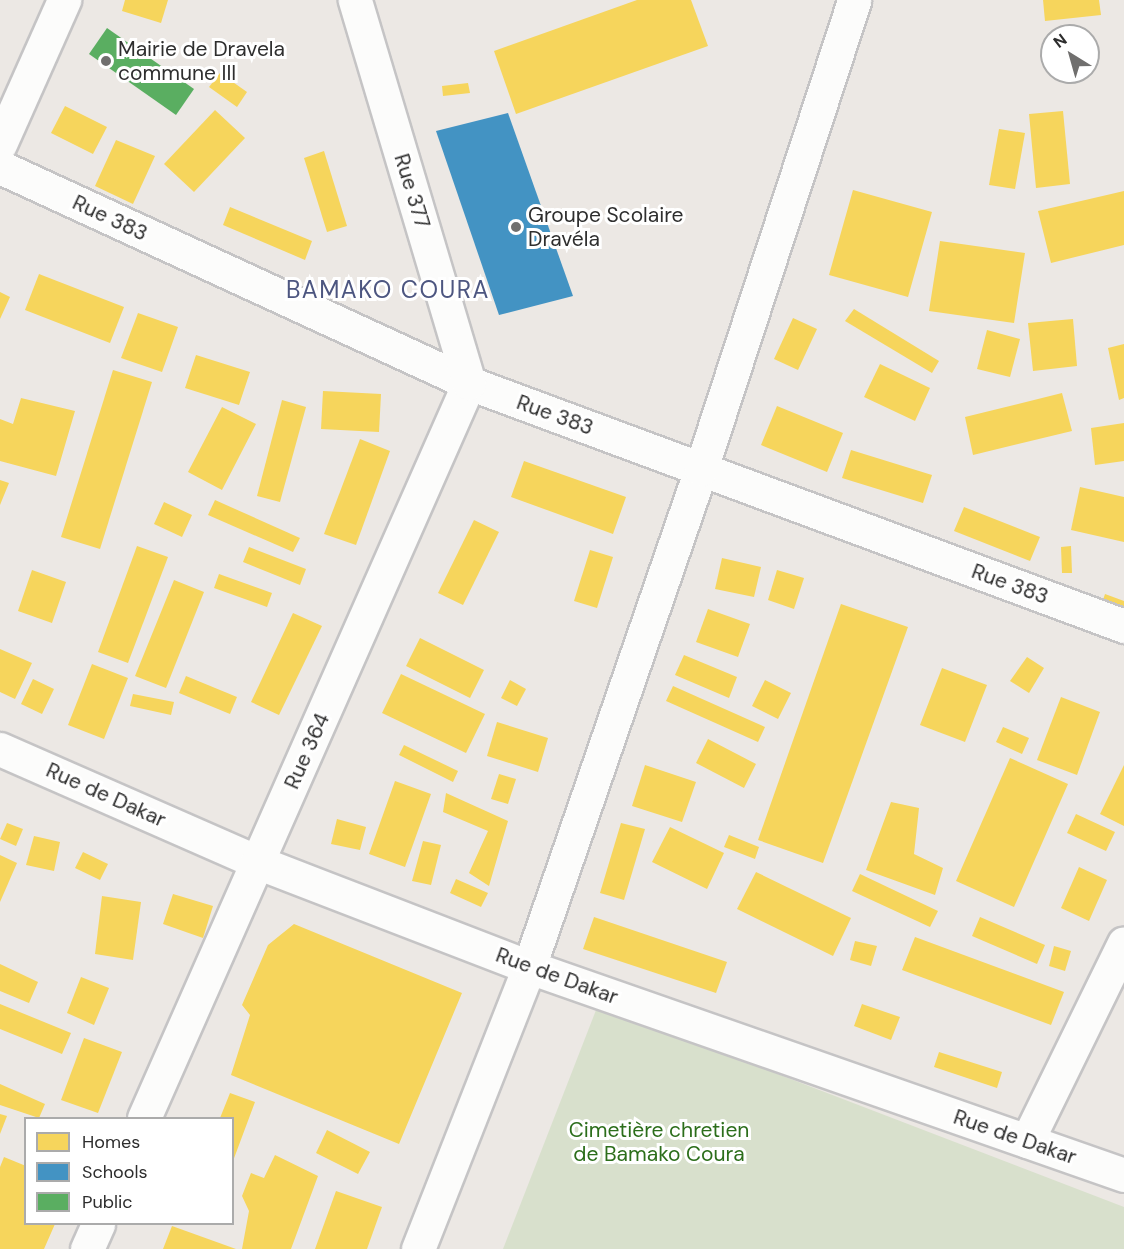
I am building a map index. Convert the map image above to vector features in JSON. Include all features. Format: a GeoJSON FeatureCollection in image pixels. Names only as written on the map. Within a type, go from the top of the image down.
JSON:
{"type":"FeatureCollection","features":[{"type":"Feature","properties":{"kind":"street"},"geometry":{"type":"LineString","coordinates":[[0,144],[64,0]]}},
{"type":"Feature","properties":{"kind":"street","name":"Rue 377"},"geometry":{"type":"LineString","coordinates":[[355,0],[470,383]]}},
{"type":"Feature","properties":{"kind":"street"},"geometry":{"type":"LineString","coordinates":[[418,1249],[529,967],[701,469],[854,0]]}},
{"type":"Feature","properties":{"kind":"street","name":"Rue 383"},"geometry":{"type":"LineString","coordinates":[[0,167],[470,383],[1124,626]]}},
{"type":"Feature","properties":{"kind":"street","name":"Rue 364"},"geometry":{"type":"LineString","coordinates":[[145,1117],[470,383]]}},
{"type":"Feature","properties":{"kind":"street","name":"Rue de Dakar"},"geometry":{"type":"LineString","coordinates":[[0,749],[257,862],[529,967],[1124,1175]]}},
{"type":"Feature","properties":{"kind":"street"},"geometry":{"type":"LineString","coordinates":[[1027,1141],[1124,943]]}},
{"type":"Feature","properties":{"kind":"street"},"geometry":{"type":"LineString","coordinates":[[87,1249],[98,1225]]}},
{"type":"Feature","properties":{"kind":"green space","name":"Cimetière chretien de Bamako Coura"},"geometry":{"type":"Polygon","coordinates":[[[598,1005],[1124,1207],[1124,1249],[503,1249],[598,1005]]]}},
{"type":"Feature","properties":{"kind":"building: Homes"},"geometry":{"type":"Polygon","coordinates":[[[125,0],[168,0],[161,23],[122,11],[125,0]]]}},
{"type":"Feature","properties":{"kind":"building: Homes"},"geometry":{"type":"Polygon","coordinates":[[[637,0],[691,0],[708,46],[516,114],[494,51],[637,0]]]}},
{"type":"Feature","properties":{"kind":"building: Homes"},"geometry":{"type":"Polygon","coordinates":[[[1043,0],[1099,0],[1101,15],[1045,21],[1043,0]]]}},
{"type":"Feature","properties":{"kind":"building: Homes"},"geometry":{"type":"Polygon","coordinates":[[[220,73],[247,92],[237,107],[209,87],[220,73]]]}},
{"type":"Feature","properties":{"kind":"building: Homes"},"geometry":{"type":"Polygon","coordinates":[[[468,83],[470,93],[443,96],[442,86],[468,83]]]}},
{"type":"Feature","properties":{"kind":"building: Homes"},"geometry":{"type":"Polygon","coordinates":[[[65,106],[107,127],[93,154],[51,133],[65,106]]]}},
{"type":"Feature","properties":{"kind":"building: Homes"},"geometry":{"type":"Polygon","coordinates":[[[215,110],[245,138],[194,192],[164,164],[215,110]]]}},
{"type":"Feature","properties":{"kind":"building: Homes"},"geometry":{"type":"Polygon","coordinates":[[[1063,111],[1070,184],[1036,188],[1029,114],[1063,111]]]}},
{"type":"Feature","properties":{"kind":"building: Homes"},"geometry":{"type":"Polygon","coordinates":[[[999,129],[1025,133],[1015,189],[989,185],[999,129]]]}},
{"type":"Feature","properties":{"kind":"building: Homes"},"geometry":{"type":"Polygon","coordinates":[[[116,140],[155,156],[133,204],[95,186],[116,140]]]}},
{"type":"Feature","properties":{"kind":"building: Homes"},"geometry":{"type":"Polygon","coordinates":[[[324,151],[347,226],[327,232],[304,158],[324,151]]]}},
{"type":"Feature","properties":{"kind":"building: Homes"},"geometry":{"type":"Polygon","coordinates":[[[853,190],[932,212],[908,297],[829,275],[853,190]]]}},
{"type":"Feature","properties":{"kind":"building: Homes"},"geometry":{"type":"Polygon","coordinates":[[[1124,191],[1124,245],[1051,263],[1038,211],[1124,191]]]}},
{"type":"Feature","properties":{"kind":"building: Homes"},"geometry":{"type":"Polygon","coordinates":[[[230,207],[312,241],[305,260],[223,225],[230,207]]]}},
{"type":"Feature","properties":{"kind":"building: Homes"},"geometry":{"type":"Polygon","coordinates":[[[940,241],[1025,253],[1014,323],[929,311],[940,241]]]}},
{"type":"Feature","properties":{"kind":"building: Homes"},"geometry":{"type":"Polygon","coordinates":[[[39,274],[124,307],[110,343],[25,310],[39,274]]]}},
{"type":"Feature","properties":{"kind":"building: Homes"},"geometry":{"type":"Polygon","coordinates":[[[0,292],[10,297],[0,319],[0,292]]]}},
{"type":"Feature","properties":{"kind":"building: Homes"},"geometry":{"type":"Polygon","coordinates":[[[854,309],[939,361],[932,373],[845,321],[854,309]]]}},
{"type":"Feature","properties":{"kind":"building: Homes"},"geometry":{"type":"Polygon","coordinates":[[[138,313],[178,327],[162,372],[121,358],[138,313]]]}},
{"type":"Feature","properties":{"kind":"building: Homes"},"geometry":{"type":"Polygon","coordinates":[[[793,318],[817,329],[798,370],[774,359],[793,318]]]}},
{"type":"Feature","properties":{"kind":"building: Homes"},"geometry":{"type":"Polygon","coordinates":[[[1073,319],[1077,366],[1033,371],[1028,323],[1073,319]]]}},
{"type":"Feature","properties":{"kind":"building: Homes"},"geometry":{"type":"Polygon","coordinates":[[[987,330],[1020,339],[1010,377],[977,369],[987,330]]]}},
{"type":"Feature","properties":{"kind":"building: Homes"},"geometry":{"type":"Polygon","coordinates":[[[1124,344],[1124,398],[1119,400],[1108,348],[1124,344]]]}},
{"type":"Feature","properties":{"kind":"building: Homes"},"geometry":{"type":"Polygon","coordinates":[[[196,355],[250,372],[239,405],[185,388],[196,355]]]}},
{"type":"Feature","properties":{"kind":"building: Homes"},"geometry":{"type":"Polygon","coordinates":[[[880,364],[930,388],[915,421],[864,397],[880,364]]]}},
{"type":"Feature","properties":{"kind":"building: Homes"},"geometry":{"type":"Polygon","coordinates":[[[113,370],[152,382],[100,549],[61,537],[113,370]]]}},
{"type":"Feature","properties":{"kind":"building: Homes"},"geometry":{"type":"Polygon","coordinates":[[[323,391],[381,394],[379,432],[321,429],[323,391]]]}},
{"type":"Feature","properties":{"kind":"building: Homes"},"geometry":{"type":"Polygon","coordinates":[[[1062,393],[1072,431],[973,455],[965,417],[1062,393]]]}},
{"type":"Feature","properties":{"kind":"building: Homes"},"geometry":{"type":"Polygon","coordinates":[[[21,398],[75,411],[56,476],[0,461],[0,419],[13,424],[21,398]]]}},
{"type":"Feature","properties":{"kind":"building: Homes"},"geometry":{"type":"Polygon","coordinates":[[[282,400],[306,407],[280,502],[257,496],[282,400]]]}},
{"type":"Feature","properties":{"kind":"building: Homes"},"geometry":{"type":"Polygon","coordinates":[[[777,406],[843,433],[827,472],[761,445],[777,406]]]}},
{"type":"Feature","properties":{"kind":"building: Homes"},"geometry":{"type":"Polygon","coordinates":[[[222,407],[256,424],[222,490],[188,472],[222,407]]]}},
{"type":"Feature","properties":{"kind":"building: Homes"},"geometry":{"type":"Polygon","coordinates":[[[1124,423],[1124,461],[1095,465],[1091,428],[1124,423]]]}},
{"type":"Feature","properties":{"kind":"building: Homes"},"geometry":{"type":"Polygon","coordinates":[[[360,439],[390,451],[356,545],[324,534],[360,439]]]}},
{"type":"Feature","properties":{"kind":"building: Homes"},"geometry":{"type":"Polygon","coordinates":[[[851,450],[932,475],[923,503],[842,478],[851,450]]]}},
{"type":"Feature","properties":{"kind":"building: Homes"},"geometry":{"type":"Polygon","coordinates":[[[524,461],[626,497],[613,534],[511,497],[524,461]]]}},
{"type":"Feature","properties":{"kind":"building: Homes"},"geometry":{"type":"Polygon","coordinates":[[[0,480],[9,483],[0,505],[0,480]]]}},
{"type":"Feature","properties":{"kind":"building: Homes"},"geometry":{"type":"Polygon","coordinates":[[[1080,487],[1124,497],[1124,542],[1071,530],[1080,487]]]}},
{"type":"Feature","properties":{"kind":"building: Homes"},"geometry":{"type":"Polygon","coordinates":[[[215,500],[300,538],[293,552],[208,515],[215,500]]]}},
{"type":"Feature","properties":{"kind":"building: Homes"},"geometry":{"type":"Polygon","coordinates":[[[164,502],[192,515],[182,537],[154,524],[164,502]]]}},
{"type":"Feature","properties":{"kind":"building: Homes"},"geometry":{"type":"Polygon","coordinates":[[[964,507],[1040,537],[1030,561],[954,531],[964,507]]]}},
{"type":"Feature","properties":{"kind":"building: Homes"},"geometry":{"type":"Polygon","coordinates":[[[474,520],[499,532],[463,605],[438,593],[474,520]]]}},
{"type":"Feature","properties":{"kind":"building: Homes"},"geometry":{"type":"Polygon","coordinates":[[[137,546],[168,557],[128,663],[98,652],[137,546]]]}},
{"type":"Feature","properties":{"kind":"building: Homes"},"geometry":{"type":"Polygon","coordinates":[[[1071,546],[1072,573],[1062,573],[1061,547],[1071,546]]]}},
{"type":"Feature","properties":{"kind":"building: Homes"},"geometry":{"type":"Polygon","coordinates":[[[249,547],[306,569],[300,585],[243,562],[249,547]]]}},
{"type":"Feature","properties":{"kind":"building: Homes"},"geometry":{"type":"Polygon","coordinates":[[[590,550],[613,557],[597,608],[574,601],[590,550]]]}},
{"type":"Feature","properties":{"kind":"building: Homes"},"geometry":{"type":"Polygon","coordinates":[[[722,558],[761,567],[754,597],[715,589],[722,558]]]}},
{"type":"Feature","properties":{"kind":"building: Homes"},"geometry":{"type":"Polygon","coordinates":[[[32,570],[66,582],[52,623],[18,611],[32,570]]]}},
{"type":"Feature","properties":{"kind":"building: Homes"},"geometry":{"type":"Polygon","coordinates":[[[777,570],[804,578],[794,609],[768,600],[777,570]]]}},
{"type":"Feature","properties":{"kind":"building: Homes"},"geometry":{"type":"Polygon","coordinates":[[[219,574],[272,593],[267,607],[214,588],[219,574]]]}},
{"type":"Feature","properties":{"kind":"building: Homes"},"geometry":{"type":"Polygon","coordinates":[[[174,580],[204,592],[166,688],[135,676],[174,580]]]}},
{"type":"Feature","properties":{"kind":"building: Homes"},"geometry":{"type":"Polygon","coordinates":[[[1105,594],[1124,601],[1124,620],[1099,612],[1105,594]]]}},
{"type":"Feature","properties":{"kind":"building: Homes"},"geometry":{"type":"Polygon","coordinates":[[[841,604],[908,627],[823,863],[758,840],[841,604]]]}},
{"type":"Feature","properties":{"kind":"building: Homes"},"geometry":{"type":"Polygon","coordinates":[[[708,609],[750,624],[738,657],[696,642],[708,609]]]}},
{"type":"Feature","properties":{"kind":"building: Homes"},"geometry":{"type":"Polygon","coordinates":[[[293,613],[322,626],[279,715],[251,702],[293,613]]]}},
{"type":"Feature","properties":{"kind":"building: Homes"},"geometry":{"type":"Polygon","coordinates":[[[420,638],[484,670],[470,698],[406,666],[420,638]]]}},
{"type":"Feature","properties":{"kind":"building: Homes"},"geometry":{"type":"Polygon","coordinates":[[[0,649],[32,663],[15,699],[0,692],[0,649]]]}},
{"type":"Feature","properties":{"kind":"building: Homes"},"geometry":{"type":"Polygon","coordinates":[[[684,655],[737,677],[729,698],[675,675],[684,655]]]}},
{"type":"Feature","properties":{"kind":"building: Homes"},"geometry":{"type":"Polygon","coordinates":[[[1027,657],[1044,668],[1029,693],[1010,681],[1027,657]]]}},
{"type":"Feature","properties":{"kind":"building: Homes"},"geometry":{"type":"Polygon","coordinates":[[[92,664],[128,678],[104,739],[68,725],[92,664]]]}},
{"type":"Feature","properties":{"kind":"building: Homes"},"geometry":{"type":"Polygon","coordinates":[[[942,668],[987,685],[965,742],[920,725],[942,668]]]}},
{"type":"Feature","properties":{"kind":"building: Homes"},"geometry":{"type":"Polygon","coordinates":[[[401,674],[485,714],[466,753],[382,713],[401,674]]]}},
{"type":"Feature","properties":{"kind":"building: Homes"},"geometry":{"type":"Polygon","coordinates":[[[186,676],[237,697],[230,714],[179,693],[186,676]]]}},
{"type":"Feature","properties":{"kind":"building: Homes"},"geometry":{"type":"Polygon","coordinates":[[[33,679],[54,689],[42,714],[21,704],[33,679]]]}},
{"type":"Feature","properties":{"kind":"building: Homes"},"geometry":{"type":"Polygon","coordinates":[[[510,680],[526,689],[517,706],[501,698],[510,680]]]}},
{"type":"Feature","properties":{"kind":"building: Homes"},"geometry":{"type":"Polygon","coordinates":[[[765,680],[791,693],[778,719],[752,706],[765,680]]]}},
{"type":"Feature","properties":{"kind":"building: Homes"},"geometry":{"type":"Polygon","coordinates":[[[673,686],[765,727],[758,742],[666,701],[673,686]]]}},
{"type":"Feature","properties":{"kind":"building: Homes"},"geometry":{"type":"Polygon","coordinates":[[[133,694],[174,702],[171,715],[130,706],[133,694]]]}},
{"type":"Feature","properties":{"kind":"building: Homes"},"geometry":{"type":"Polygon","coordinates":[[[1061,697],[1100,712],[1077,775],[1037,760],[1061,697]]]}},
{"type":"Feature","properties":{"kind":"building: Homes"},"geometry":{"type":"Polygon","coordinates":[[[497,722],[548,738],[538,772],[487,756],[497,722]]]}},
{"type":"Feature","properties":{"kind":"building: Homes"},"geometry":{"type":"Polygon","coordinates":[[[1003,727],[1029,738],[1022,754],[996,742],[1003,727]]]}},
{"type":"Feature","properties":{"kind":"building: Homes"},"geometry":{"type":"Polygon","coordinates":[[[708,739],[756,764],[744,788],[696,763],[708,739]]]}},
{"type":"Feature","properties":{"kind":"building: Homes"},"geometry":{"type":"Polygon","coordinates":[[[404,745],[458,771],[453,782],[399,755],[404,745]]]}},
{"type":"Feature","properties":{"kind":"building: Homes"},"geometry":{"type":"Polygon","coordinates":[[[1010,758],[1068,784],[1014,907],[956,881],[1010,758]]]}},
{"type":"Feature","properties":{"kind":"building: Homes"},"geometry":{"type":"Polygon","coordinates":[[[645,765],[696,782],[682,822],[632,806],[645,765]]]}},
{"type":"Feature","properties":{"kind":"building: Homes"},"geometry":{"type":"Polygon","coordinates":[[[1124,765],[1124,826],[1100,814],[1124,765]]]}},
{"type":"Feature","properties":{"kind":"building: Homes"},"geometry":{"type":"Polygon","coordinates":[[[499,774],[516,779],[508,804],[491,799],[499,774]]]}},
{"type":"Feature","properties":{"kind":"building: Homes"},"geometry":{"type":"Polygon","coordinates":[[[395,781],[431,794],[405,867],[369,854],[395,781]]]}},
{"type":"Feature","properties":{"kind":"building: Homes"},"geometry":{"type":"Polygon","coordinates":[[[446,793],[508,821],[489,886],[469,873],[488,831],[443,812],[446,793]]]}},
{"type":"Feature","properties":{"kind":"building: Homes"},"geometry":{"type":"Polygon","coordinates":[[[891,802],[919,808],[914,854],[943,868],[935,895],[866,870],[891,802]]]}},
{"type":"Feature","properties":{"kind":"building: Homes"},"geometry":{"type":"Polygon","coordinates":[[[1076,814],[1115,832],[1106,851],[1067,833],[1076,814]]]}},
{"type":"Feature","properties":{"kind":"building: Homes"},"geometry":{"type":"Polygon","coordinates":[[[337,819],[366,827],[360,850],[331,844],[337,819]]]}},
{"type":"Feature","properties":{"kind":"building: Homes"},"geometry":{"type":"Polygon","coordinates":[[[7,823],[23,829],[16,846],[0,839],[7,823]]]}},
{"type":"Feature","properties":{"kind":"building: Homes"},"geometry":{"type":"Polygon","coordinates":[[[621,823],[645,829],[624,900],[600,893],[621,823]]]}},
{"type":"Feature","properties":{"kind":"building: Homes"},"geometry":{"type":"Polygon","coordinates":[[[670,827],[724,853],[707,889],[652,862],[670,827]]]}},
{"type":"Feature","properties":{"kind":"building: Homes"},"geometry":{"type":"Polygon","coordinates":[[[729,835],[759,847],[755,859],[724,847],[729,835]]]}},
{"type":"Feature","properties":{"kind":"building: Homes"},"geometry":{"type":"Polygon","coordinates":[[[34,836],[60,842],[54,871],[26,865],[34,836]]]}},
{"type":"Feature","properties":{"kind":"building: Homes"},"geometry":{"type":"Polygon","coordinates":[[[423,841],[441,845],[431,885],[412,881],[423,841]]]}},
{"type":"Feature","properties":{"kind":"building: Homes"},"geometry":{"type":"Polygon","coordinates":[[[83,852],[108,864],[100,880],[75,868],[83,852]]]}},
{"type":"Feature","properties":{"kind":"building: Homes"},"geometry":{"type":"Polygon","coordinates":[[[0,855],[17,863],[0,902],[0,855]]]}},
{"type":"Feature","properties":{"kind":"building: Homes"},"geometry":{"type":"Polygon","coordinates":[[[1079,867],[1107,880],[1089,921],[1061,908],[1079,867]]]}},
{"type":"Feature","properties":{"kind":"building: Homes"},"geometry":{"type":"Polygon","coordinates":[[[756,872],[851,918],[833,956],[737,909],[756,872]]]}},
{"type":"Feature","properties":{"kind":"building: Homes"},"geometry":{"type":"Polygon","coordinates":[[[860,874],[938,911],[930,927],[852,891],[860,874]]]}},
{"type":"Feature","properties":{"kind":"building: Homes"},"geometry":{"type":"Polygon","coordinates":[[[456,879],[488,893],[481,907],[450,893],[456,879]]]}},
{"type":"Feature","properties":{"kind":"building: Homes"},"geometry":{"type":"Polygon","coordinates":[[[173,894],[213,906],[203,938],[163,924],[173,894]]]}},
{"type":"Feature","properties":{"kind":"building: Homes"},"geometry":{"type":"Polygon","coordinates":[[[102,896],[141,902],[133,960],[95,954],[102,896]]]}},
{"type":"Feature","properties":{"kind":"building: Homes"},"geometry":{"type":"Polygon","coordinates":[[[594,917],[727,962],[716,993],[583,949],[594,917]]]}},
{"type":"Feature","properties":{"kind":"building: Homes"},"geometry":{"type":"Polygon","coordinates":[[[980,917],[1045,945],[1037,964],[972,936],[980,917]]]}},
{"type":"Feature","properties":{"kind":"building: Homes"},"geometry":{"type":"Polygon","coordinates":[[[294,924],[462,993],[399,1144],[231,1075],[250,1015],[242,1005],[268,945],[294,924]]]}},
{"type":"Feature","properties":{"kind":"building: Homes"},"geometry":{"type":"Polygon","coordinates":[[[915,937],[1064,992],[1051,1025],[902,970],[915,937]]]}},
{"type":"Feature","properties":{"kind":"building: Homes"},"geometry":{"type":"Polygon","coordinates":[[[855,941],[877,946],[871,966],[850,960],[855,941]]]}},
{"type":"Feature","properties":{"kind":"building: Homes"},"geometry":{"type":"Polygon","coordinates":[[[1054,946],[1071,951],[1065,971],[1049,966],[1054,946]]]}},
{"type":"Feature","properties":{"kind":"building: Homes"},"geometry":{"type":"Polygon","coordinates":[[[0,964],[38,982],[29,1003],[0,991],[0,964]]]}},
{"type":"Feature","properties":{"kind":"building: Homes"},"geometry":{"type":"Polygon","coordinates":[[[81,977],[109,988],[94,1025],[67,1013],[81,977]]]}},
{"type":"Feature","properties":{"kind":"building: Homes"},"geometry":{"type":"Polygon","coordinates":[[[0,1004],[71,1033],[62,1054],[0,1029],[0,1004]]]}},
{"type":"Feature","properties":{"kind":"building: Homes"},"geometry":{"type":"Polygon","coordinates":[[[862,1004],[900,1017],[891,1040],[854,1026],[862,1004]]]}},
{"type":"Feature","properties":{"kind":"building: Homes"},"geometry":{"type":"Polygon","coordinates":[[[84,1038],[122,1052],[98,1113],[61,1100],[84,1038]]]}},
{"type":"Feature","properties":{"kind":"building: Homes"},"geometry":{"type":"Polygon","coordinates":[[[939,1052],[1002,1072],[997,1088],[934,1067],[939,1052]]]}},
{"type":"Feature","properties":{"kind":"building: Homes"},"geometry":{"type":"Polygon","coordinates":[[[0,1084],[45,1104],[39,1117],[0,1105],[0,1084]]]}},
{"type":"Feature","properties":{"kind":"building: Homes"},"geometry":{"type":"Polygon","coordinates":[[[230,1093],[255,1102],[234,1158],[234,1117],[220,1117],[230,1093]]]}},
{"type":"Feature","properties":{"kind":"building: Homes"},"geometry":{"type":"Polygon","coordinates":[[[0,1114],[7,1116],[0,1134],[0,1114]]]}},
{"type":"Feature","properties":{"kind":"building: Homes"},"geometry":{"type":"Polygon","coordinates":[[[327,1130],[370,1152],[358,1174],[316,1153],[327,1130]]]}},
{"type":"Feature","properties":{"kind":"building: Homes"},"geometry":{"type":"Polygon","coordinates":[[[275,1155],[318,1176],[291,1249],[242,1249],[249,1211],[242,1196],[251,1173],[264,1178],[275,1155]]]}},
{"type":"Feature","properties":{"kind":"building: Homes"},"geometry":{"type":"Polygon","coordinates":[[[4,1157],[24,1165],[24,1225],[55,1225],[44,1249],[0,1249],[0,1167],[4,1157]]]}},
{"type":"Feature","properties":{"kind":"building: Homes"},"geometry":{"type":"Polygon","coordinates":[[[336,1191],[382,1207],[367,1249],[315,1249],[336,1191]]]}},
{"type":"Feature","properties":{"kind":"building: Homes"},"geometry":{"type":"Polygon","coordinates":[[[172,1226],[236,1249],[163,1249],[172,1226]]]}},
{"type":"Feature","properties":{"kind":"building: Schools"},"geometry":{"type":"Polygon","coordinates":[[[508,113],[573,296],[499,315],[436,131],[508,113]]]}},
{"type":"Feature","properties":{"kind":"building: Public"},"geometry":{"type":"Polygon","coordinates":[[[107,28],[194,89],[176,115],[89,54],[107,28]]]}},
{"type":"Feature","properties":{"kind":"place","name":"Mairie de Dravela commune III"},"geometry":{"type":"Point","coordinates":[106,61]}},
{"type":"Feature","properties":{"kind":"place","name":"Groupe Scolaire Dravéla"},"geometry":{"type":"Point","coordinates":[516,227]}},
{"type":"Feature","properties":{"kind":"district","name":"BAMAKO COURA"},"geometry":{"type":"Point","coordinates":[388,290]}}]}
